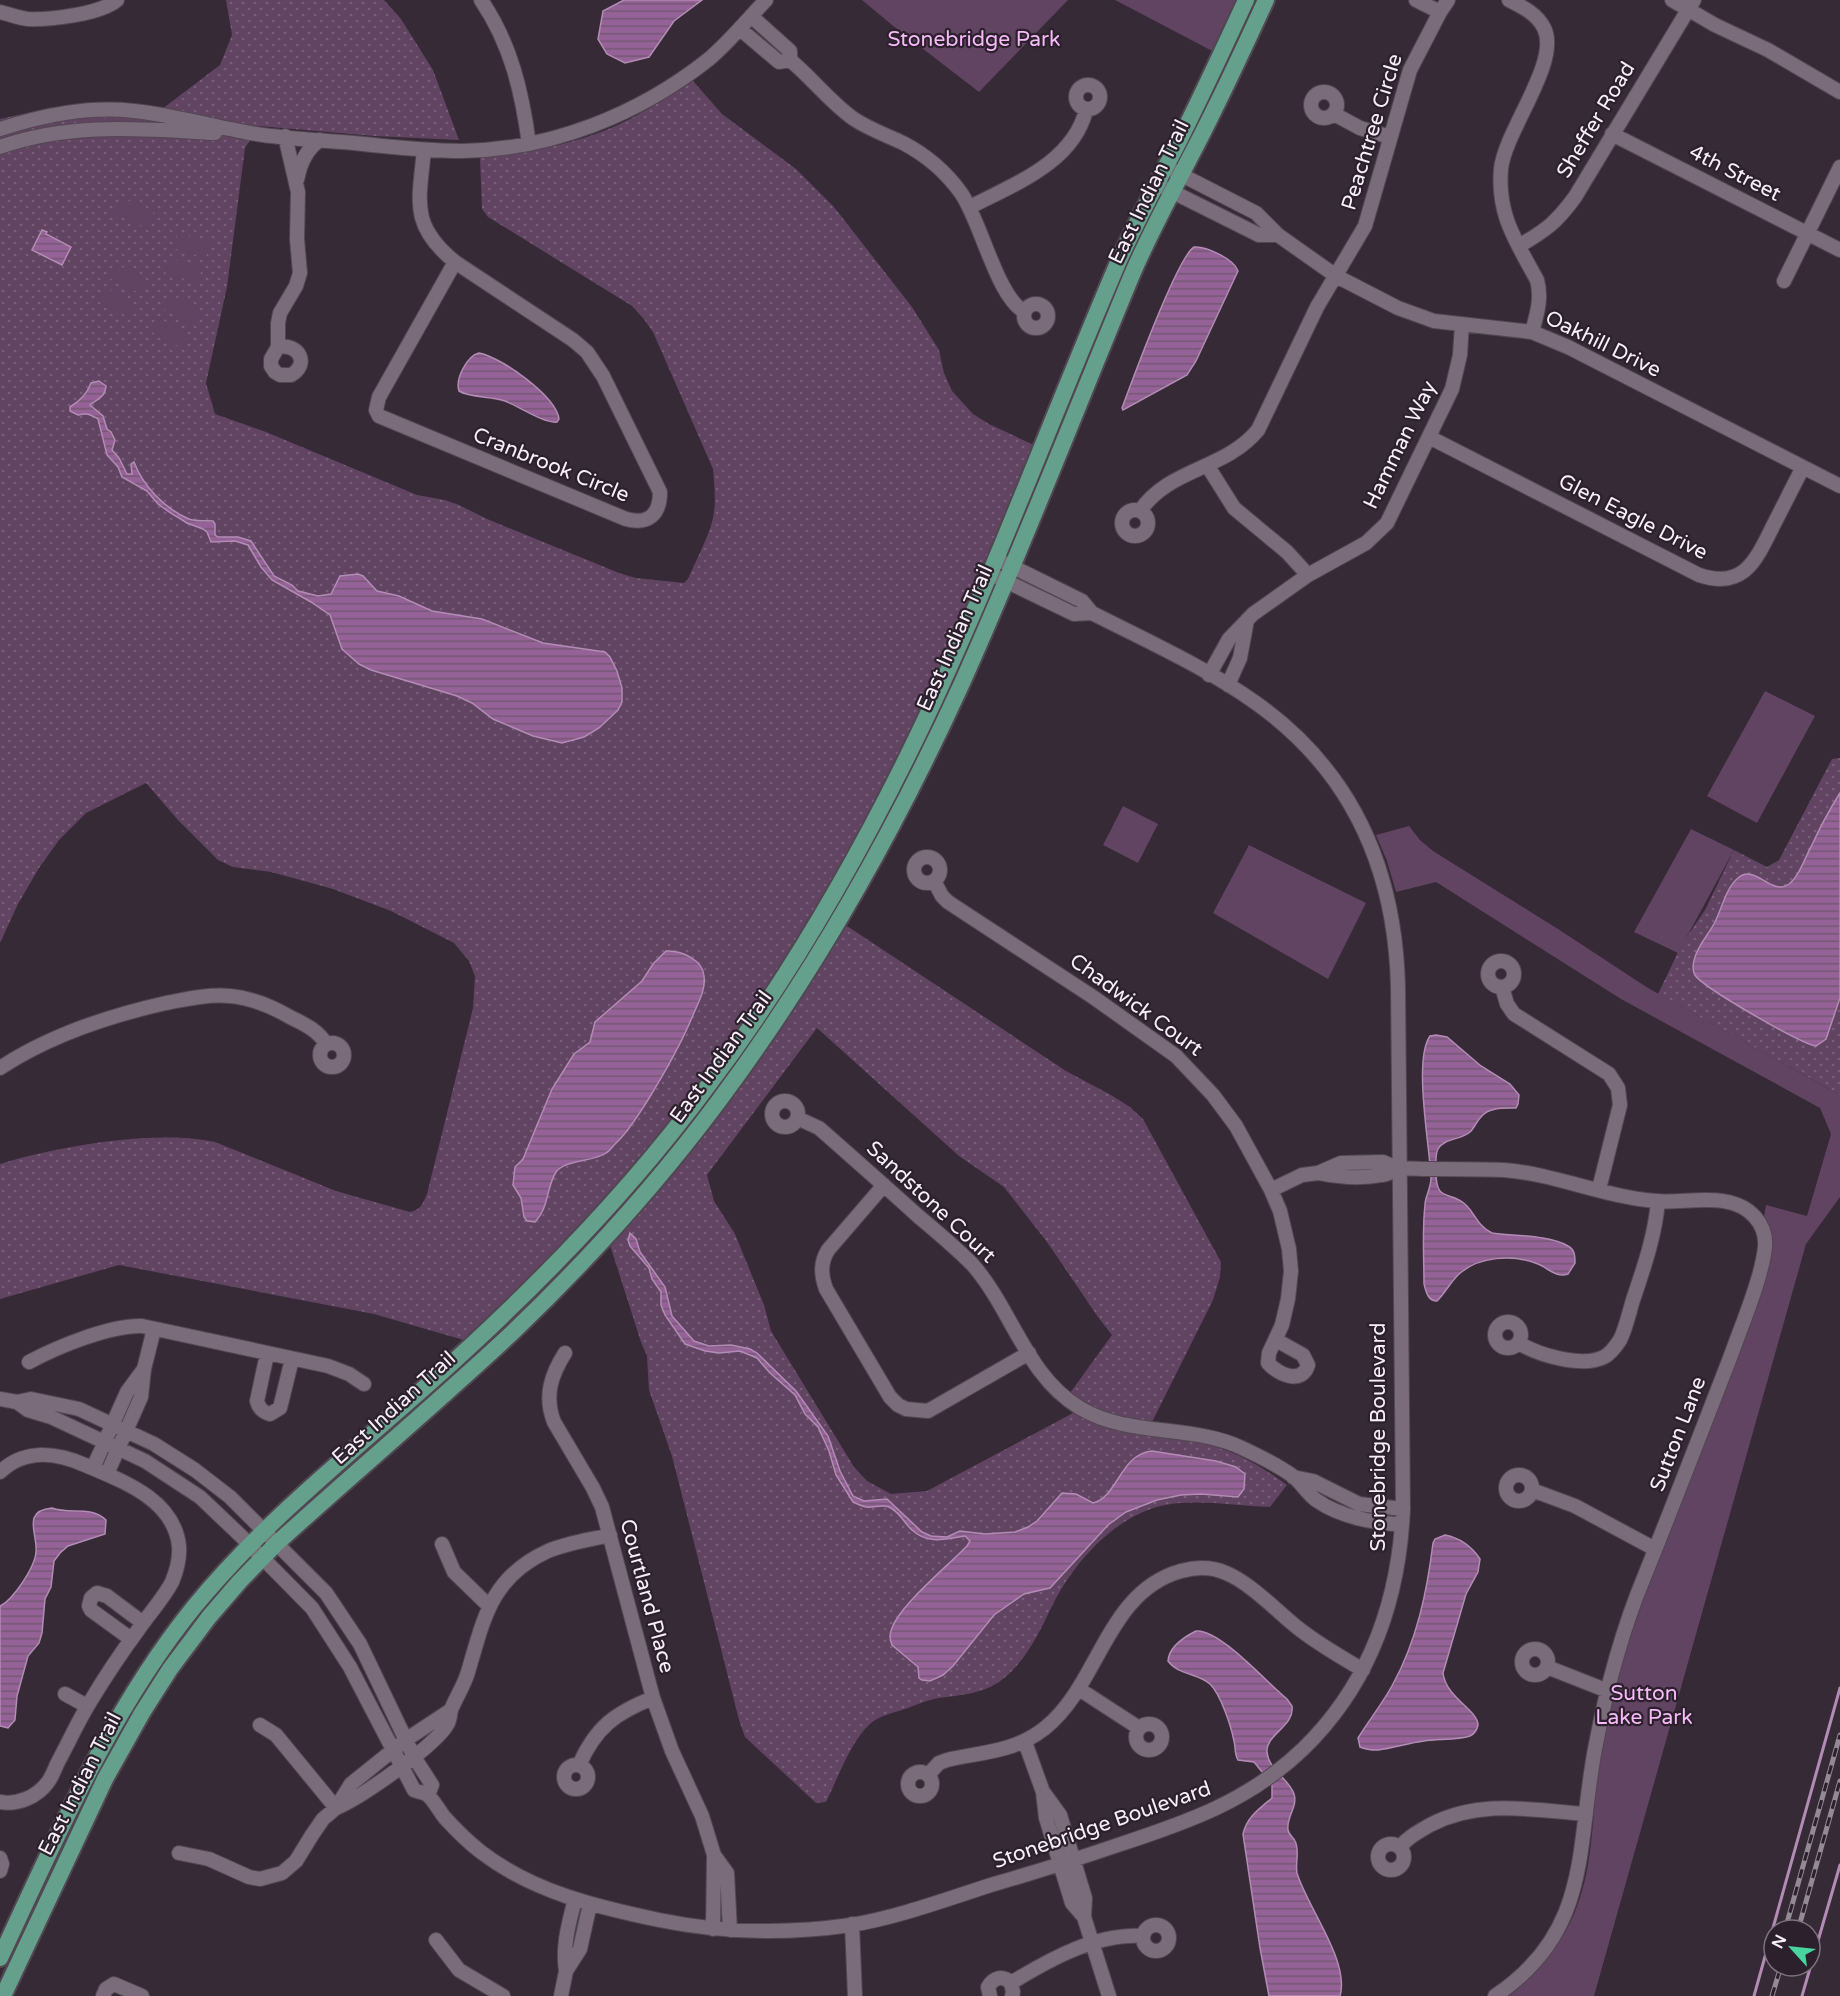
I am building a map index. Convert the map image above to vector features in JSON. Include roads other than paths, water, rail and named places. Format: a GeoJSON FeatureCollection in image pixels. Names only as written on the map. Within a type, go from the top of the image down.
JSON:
{"type":"FeatureCollection","features":[{"type":"Feature","properties":{"kind":"main road","name":"East Indian Trail"},"geometry":{"type":"LineString","coordinates":[[0,1958],[90,1769],[117,1719],[178,1628],[250,1545],[476,1341],[537,1283],[616,1199],[706,1089],[784,976],[854,857],[929,711],[1119,260],[1246,0]]}},
{"type":"Feature","properties":{"kind":"main road","name":"East Indian Trail"},"geometry":{"type":"LineString","coordinates":[[3,1996],[105,1779],[128,1736],[161,1683],[199,1631],[240,1581],[276,1544],[545,1301],[621,1220],[720,1100],[796,991],[869,866],[929,752],[970,664],[1133,272],[1216,107],[1266,0]]}},
{"type":"Feature","properties":{"kind":"street"},"geometry":{"type":"LineString","coordinates":[[0,12],[29,19],[44,18],[94,12],[117,0]]}},
{"type":"Feature","properties":{"kind":"street"},"geometry":{"type":"LineString","coordinates":[[481,0],[495,20],[508,47],[525,110],[529,144]]}},
{"type":"Feature","properties":{"kind":"street"},"geometry":{"type":"LineString","coordinates":[[0,129],[36,118],[71,111],[134,111],[237,130],[424,150],[464,151],[529,144],[565,134],[636,106],[689,74],[740,28],[765,0]]}},
{"type":"Feature","properties":{"kind":"street"},"geometry":{"type":"LineString","coordinates":[[1416,0],[1440,12]]}},
{"type":"Feature","properties":{"kind":"street","name":"Peachtree Circle"},"geometry":{"type":"LineString","coordinates":[[1140,511],[1155,492],[1242,447],[1258,430],[1317,308],[1365,226],[1410,70],[1448,0]]}},
{"type":"Feature","properties":{"kind":"street"},"geometry":{"type":"LineString","coordinates":[[1509,0],[1528,10],[1537,18],[1544,28],[1548,43],[1546,59],[1507,144],[1501,167],[1502,208],[1506,221],[1537,280],[1539,289],[1538,310],[1532,332]]}},
{"type":"Feature","properties":{"kind":"street"},"geometry":{"type":"LineString","coordinates":[[1672,0],[1691,5],[1840,92]]}},
{"type":"Feature","properties":{"kind":"street","name":"Sheffer Road"},"geometry":{"type":"LineString","coordinates":[[1519,246],[1549,228],[1561,217],[1575,198],[1691,5]]}},
{"type":"Feature","properties":{"kind":"street"},"geometry":{"type":"LineString","coordinates":[[751,16],[790,51],[790,60],[851,117],[870,129],[912,148],[936,165],[954,184],[970,207],[997,273],[1014,303],[1025,312]]}},
{"type":"Feature","properties":{"kind":"street"},"geometry":{"type":"LineString","coordinates":[[740,28],[780,62],[790,60]]}},
{"type":"Feature","properties":{"kind":"street"},"geometry":{"type":"LineString","coordinates":[[970,207],[1035,172],[1058,156],[1079,129],[1086,110]]}},
{"type":"Feature","properties":{"kind":"street"},"geometry":{"type":"LineString","coordinates":[[1334,114],[1347,123],[1390,137]]}},
{"type":"Feature","properties":{"kind":"street"},"geometry":{"type":"LineString","coordinates":[[0,147],[54,132],[85,129],[228,133],[237,130]]}},
{"type":"Feature","properties":{"kind":"street","name":"4th Street"},"geometry":{"type":"LineString","coordinates":[[1612,134],[1840,250]]}},
{"type":"Feature","properties":{"kind":"street"},"geometry":{"type":"LineString","coordinates":[[279,347],[280,313],[296,286],[300,273],[297,239],[300,205],[297,180],[285,136]]}},
{"type":"Feature","properties":{"kind":"street"},"geometry":{"type":"LineString","coordinates":[[297,180],[299,170],[309,150],[320,140]]}},
{"type":"Feature","properties":{"kind":"street","name":"Cranbrook Circle"},"geometry":{"type":"LineString","coordinates":[[424,150],[420,197],[423,225],[429,236],[454,262],[573,340],[595,363],[660,492],[658,507],[648,519],[641,522],[626,519],[379,416],[376,410],[379,398],[454,262]]}},
{"type":"Feature","properties":{"kind":"street","name":"Oakhill Drive"},"geometry":{"type":"LineString","coordinates":[[1165,166],[1256,213],[1278,234],[1361,291],[1414,315],[1434,321],[1532,332],[1568,347],[1840,486]]}},
{"type":"Feature","properties":{"kind":"street"},"geometry":{"type":"LineString","coordinates":[[1784,281],[1840,167]]}},
{"type":"Feature","properties":{"kind":"street","name":"Oakhill Drive"},"geometry":{"type":"LineString","coordinates":[[1156,184],[1259,235],[1278,234]]}},
{"type":"Feature","properties":{"kind":"street","name":"Hamman Way"},"geometry":{"type":"LineString","coordinates":[[1209,675],[1229,639],[1253,614],[1308,575],[1355,550],[1382,529],[1391,516],[1452,389],[1462,324]]}},
{"type":"Feature","properties":{"kind":"street","name":"Glen Eagle Drive"},"geometry":{"type":"LineString","coordinates":[[1429,437],[1699,575],[1718,580],[1736,577],[1750,567],[1757,558],[1803,467]]}},
{"type":"Feature","properties":{"kind":"street"},"geometry":{"type":"LineString","coordinates":[[1207,465],[1234,508],[1287,552],[1308,575]]}},
{"type":"Feature","properties":{"kind":"street","name":"Stonebridge Boulevard"},"geometry":{"type":"LineString","coordinates":[[17,1402],[28,1410],[51,1417],[76,1430],[119,1447],[200,1497],[312,1608],[350,1667],[414,1790],[428,1795],[445,1818],[460,1833],[500,1866],[539,1887],[590,1904],[659,1920],[712,1929],[778,1930],[852,1924],[909,1910],[1059,1865],[1202,1816],[1230,1803],[1280,1770],[1330,1720],[1363,1670],[1386,1617],[1395,1581],[1403,1509],[1396,947],[1389,903],[1370,841],[1351,803],[1305,746],[1277,719],[1228,685],[1092,613],[1074,614],[1008,573],[992,566]]}},
{"type":"Feature","properties":{"kind":"street"},"geometry":{"type":"LineString","coordinates":[[1228,685],[1240,658],[1247,620]]}},
{"type":"Feature","properties":{"kind":"street","name":"Chadwick Court"},"geometry":{"type":"LineString","coordinates":[[934,881],[948,902],[1093,997],[1176,1056],[1213,1095],[1236,1126],[1271,1190],[1287,1235],[1291,1260],[1288,1299],[1276,1340]]}},
{"type":"Feature","properties":{"kind":"street"},"geometry":{"type":"LineString","coordinates":[[1502,987],[1507,1004],[1514,1014],[1609,1074],[1618,1088],[1619,1114],[1599,1189]]}},
{"type":"Feature","properties":{"kind":"street"},"geometry":{"type":"LineString","coordinates":[[0,1068],[45,1043],[86,1026],[145,1008],[204,996],[230,996],[258,1001],[311,1028],[326,1044]]}},
{"type":"Feature","properties":{"kind":"street","name":"Sandstone Court"},"geometry":{"type":"LineString","coordinates":[[797,1118],[819,1128],[972,1264],[994,1293],[1050,1384],[1070,1401],[1089,1413],[1124,1424],[1194,1433],[1226,1441],[1293,1477],[1306,1492],[1344,1515],[1362,1520],[1402,1525]]}},
{"type":"Feature","properties":{"kind":"street","name":"Sutton Lane"},"geometry":{"type":"LineString","coordinates":[[1271,1190],[1302,1175],[1318,1173],[1339,1176],[1384,1175],[1399,1169],[1481,1169],[1527,1173],[1658,1201],[1710,1200],[1735,1203],[1753,1214],[1760,1223],[1764,1235],[1765,1246],[1759,1271],[1738,1335],[1637,1595],[1608,1691],[1594,1754],[1576,1884],[1563,1919],[1539,1958],[1523,1975],[1495,1996]]}},
{"type":"Feature","properties":{"kind":"street"},"geometry":{"type":"LineString","coordinates":[[884,1185],[828,1250],[822,1267],[822,1277],[826,1289],[890,1397],[906,1409],[928,1411],[1029,1353]]}},
{"type":"Feature","properties":{"kind":"street"},"geometry":{"type":"LineString","coordinates":[[1519,1342],[1539,1353],[1585,1361],[1604,1357],[1610,1352],[1623,1333],[1655,1228],[1658,1201]]}},
{"type":"Feature","properties":{"kind":"street"},"geometry":{"type":"LineString","coordinates":[[29,1362],[60,1346],[136,1326],[339,1370],[364,1384]]}},
{"type":"Feature","properties":{"kind":"street"},"geometry":{"type":"LineString","coordinates":[[107,1474],[141,1397],[144,1369],[154,1329]]}},
{"type":"Feature","properties":{"kind":"street","name":"Courtland Place"},"geometry":{"type":"LineString","coordinates":[[565,1353],[551,1377],[550,1412],[598,1498],[653,1698],[672,1750],[702,1816],[714,1855],[712,1929]]}},
{"type":"Feature","properties":{"kind":"street"},"geometry":{"type":"LineString","coordinates":[[267,1354],[257,1401],[259,1407],[270,1414],[280,1408],[283,1401],[292,1359]]}},
{"type":"Feature","properties":{"kind":"street"},"geometry":{"type":"LineString","coordinates":[[93,1468],[127,1392],[144,1369]]}},
{"type":"Feature","properties":{"kind":"street","name":"Stonebridge Boulevard"},"geometry":{"type":"LineString","coordinates":[[0,1399],[17,1402],[31,1399],[79,1408],[154,1444],[230,1497],[326,1593],[351,1629],[414,1757],[432,1785],[428,1795]]}},
{"type":"Feature","properties":{"kind":"street"},"geometry":{"type":"LineString","coordinates":[[0,1472],[22,1458],[45,1454],[70,1458],[137,1489],[159,1505],[175,1529],[179,1545],[179,1560],[171,1583],[87,1706],[48,1782],[25,1800],[15,1803],[0,1802]]}},
{"type":"Feature","properties":{"kind":"street","name":"Sandstone Court"},"geometry":{"type":"LineString","coordinates":[[1293,1477],[1313,1481],[1359,1504],[1403,1509]]}},
{"type":"Feature","properties":{"kind":"street"},"geometry":{"type":"LineString","coordinates":[[1532,1490],[1575,1506],[1655,1549]]}},
{"type":"Feature","properties":{"kind":"street"},"geometry":{"type":"LineString","coordinates":[[179,1853],[210,1859],[249,1877],[271,1878],[291,1867],[323,1819],[336,1808],[360,1796],[414,1757],[443,1730],[463,1686],[480,1626],[489,1606],[506,1582],[531,1560],[569,1544],[610,1535]]}},
{"type":"Feature","properties":{"kind":"street"},"geometry":{"type":"LineString","coordinates":[[442,1544],[454,1572],[489,1606]]}},
{"type":"Feature","properties":{"kind":"street"},"geometry":{"type":"LineString","coordinates":[[928,1775],[939,1763],[947,1760],[1005,1749],[1025,1742],[1057,1717],[1079,1689],[1117,1621],[1139,1594],[1172,1574],[1197,1568],[1215,1569],[1232,1575],[1317,1642],[1363,1670]]}},
{"type":"Feature","properties":{"kind":"street"},"geometry":{"type":"LineString","coordinates":[[131,1640],[91,1610],[89,1606],[91,1598],[97,1593],[107,1596],[143,1623]]}},
{"type":"Feature","properties":{"kind":"street"},"geometry":{"type":"LineString","coordinates":[[1547,1667],[1608,1691]]}},
{"type":"Feature","properties":{"kind":"street"},"geometry":{"type":"LineString","coordinates":[[1079,1689],[1139,1728]]}},
{"type":"Feature","properties":{"kind":"street"},"geometry":{"type":"LineString","coordinates":[[65,1694],[87,1706]]}},
{"type":"Feature","properties":{"kind":"street"},"geometry":{"type":"LineString","coordinates":[[579,1765],[588,1745],[616,1716],[627,1708],[653,1698]]}},
{"type":"Feature","properties":{"kind":"street"},"geometry":{"type":"LineString","coordinates":[[336,1808],[351,1784],[406,1739],[451,1710]]}},
{"type":"Feature","properties":{"kind":"street"},"geometry":{"type":"LineString","coordinates":[[260,1725],[276,1735],[336,1808]]}},
{"type":"Feature","properties":{"kind":"street"},"geometry":{"type":"LineString","coordinates":[[1025,1742],[1043,1792],[1046,1818],[1059,1865],[1072,1903],[1084,1917],[1094,1943],[1109,1996]]}},
{"type":"Feature","properties":{"kind":"street"},"geometry":{"type":"LineString","coordinates":[[1043,1792],[1060,1815],[1085,1898],[1084,1917]]}},
{"type":"Feature","properties":{"kind":"street"},"geometry":{"type":"LineString","coordinates":[[1400,1847],[1413,1834],[1449,1816],[1471,1810],[1498,1808],[1586,1814]]}},
{"type":"Feature","properties":{"kind":"street","name":"Courtland Place"},"geometry":{"type":"LineString","coordinates":[[714,1855],[727,1873],[730,1930]]}},
{"type":"Feature","properties":{"kind":"street"},"geometry":{"type":"LineString","coordinates":[[0,1858],[0,1871]]}},
{"type":"Feature","properties":{"kind":"street"},"geometry":{"type":"LineString","coordinates":[[567,1971],[564,1949],[574,1899]]}},
{"type":"Feature","properties":{"kind":"street"},"geometry":{"type":"LineString","coordinates":[[561,1996],[567,1971],[580,1949],[590,1904]]}},
{"type":"Feature","properties":{"kind":"street"},"geometry":{"type":"LineString","coordinates":[[852,1924],[855,1996]]}},
{"type":"Feature","properties":{"kind":"street"},"geometry":{"type":"LineString","coordinates":[[990,1996],[988,1987],[994,1979],[1004,1978],[1011,1989],[1048,1962],[1094,1943],[1128,1935],[1143,1936]]}},
{"type":"Feature","properties":{"kind":"street"},"geometry":{"type":"LineString","coordinates":[[436,1940],[459,1970],[503,1996]]}},
{"type":"Feature","properties":{"kind":"street"},"geometry":{"type":"LineString","coordinates":[[103,1996],[106,1989],[114,1984],[127,1993],[142,1996]]}},
{"type":"Feature","properties":{"kind":"waterway"},"geometry":{"type":"LineString","coordinates":[[1754,1996],[1840,1688]]}},
{"type":"Feature","properties":{"kind":"waterway"},"geometry":{"type":"LineString","coordinates":[[1802,1996],[1840,1865]]}},
{"type":"Feature","properties":{"kind":"railway"},"geometry":{"type":"LineString","coordinates":[[1788,1918],[1840,1735]]}},
{"type":"Feature","properties":{"kind":"railway"},"geometry":{"type":"LineString","coordinates":[[1801,1918],[1840,1781]]}},
{"type":"Feature","properties":{"kind":"railway"},"geometry":{"type":"LineString","coordinates":[[1772,1996],[1777,1978]]}},
{"type":"Feature","properties":{"kind":"park label","name":"Stonebridge Park"},"geometry":{"type":"Point","coordinates":[974,39]}},
{"type":"Feature","properties":{"kind":"park label","name":"Sutton Lake Park"},"geometry":{"type":"Point","coordinates":[1644,1705]}}]}
